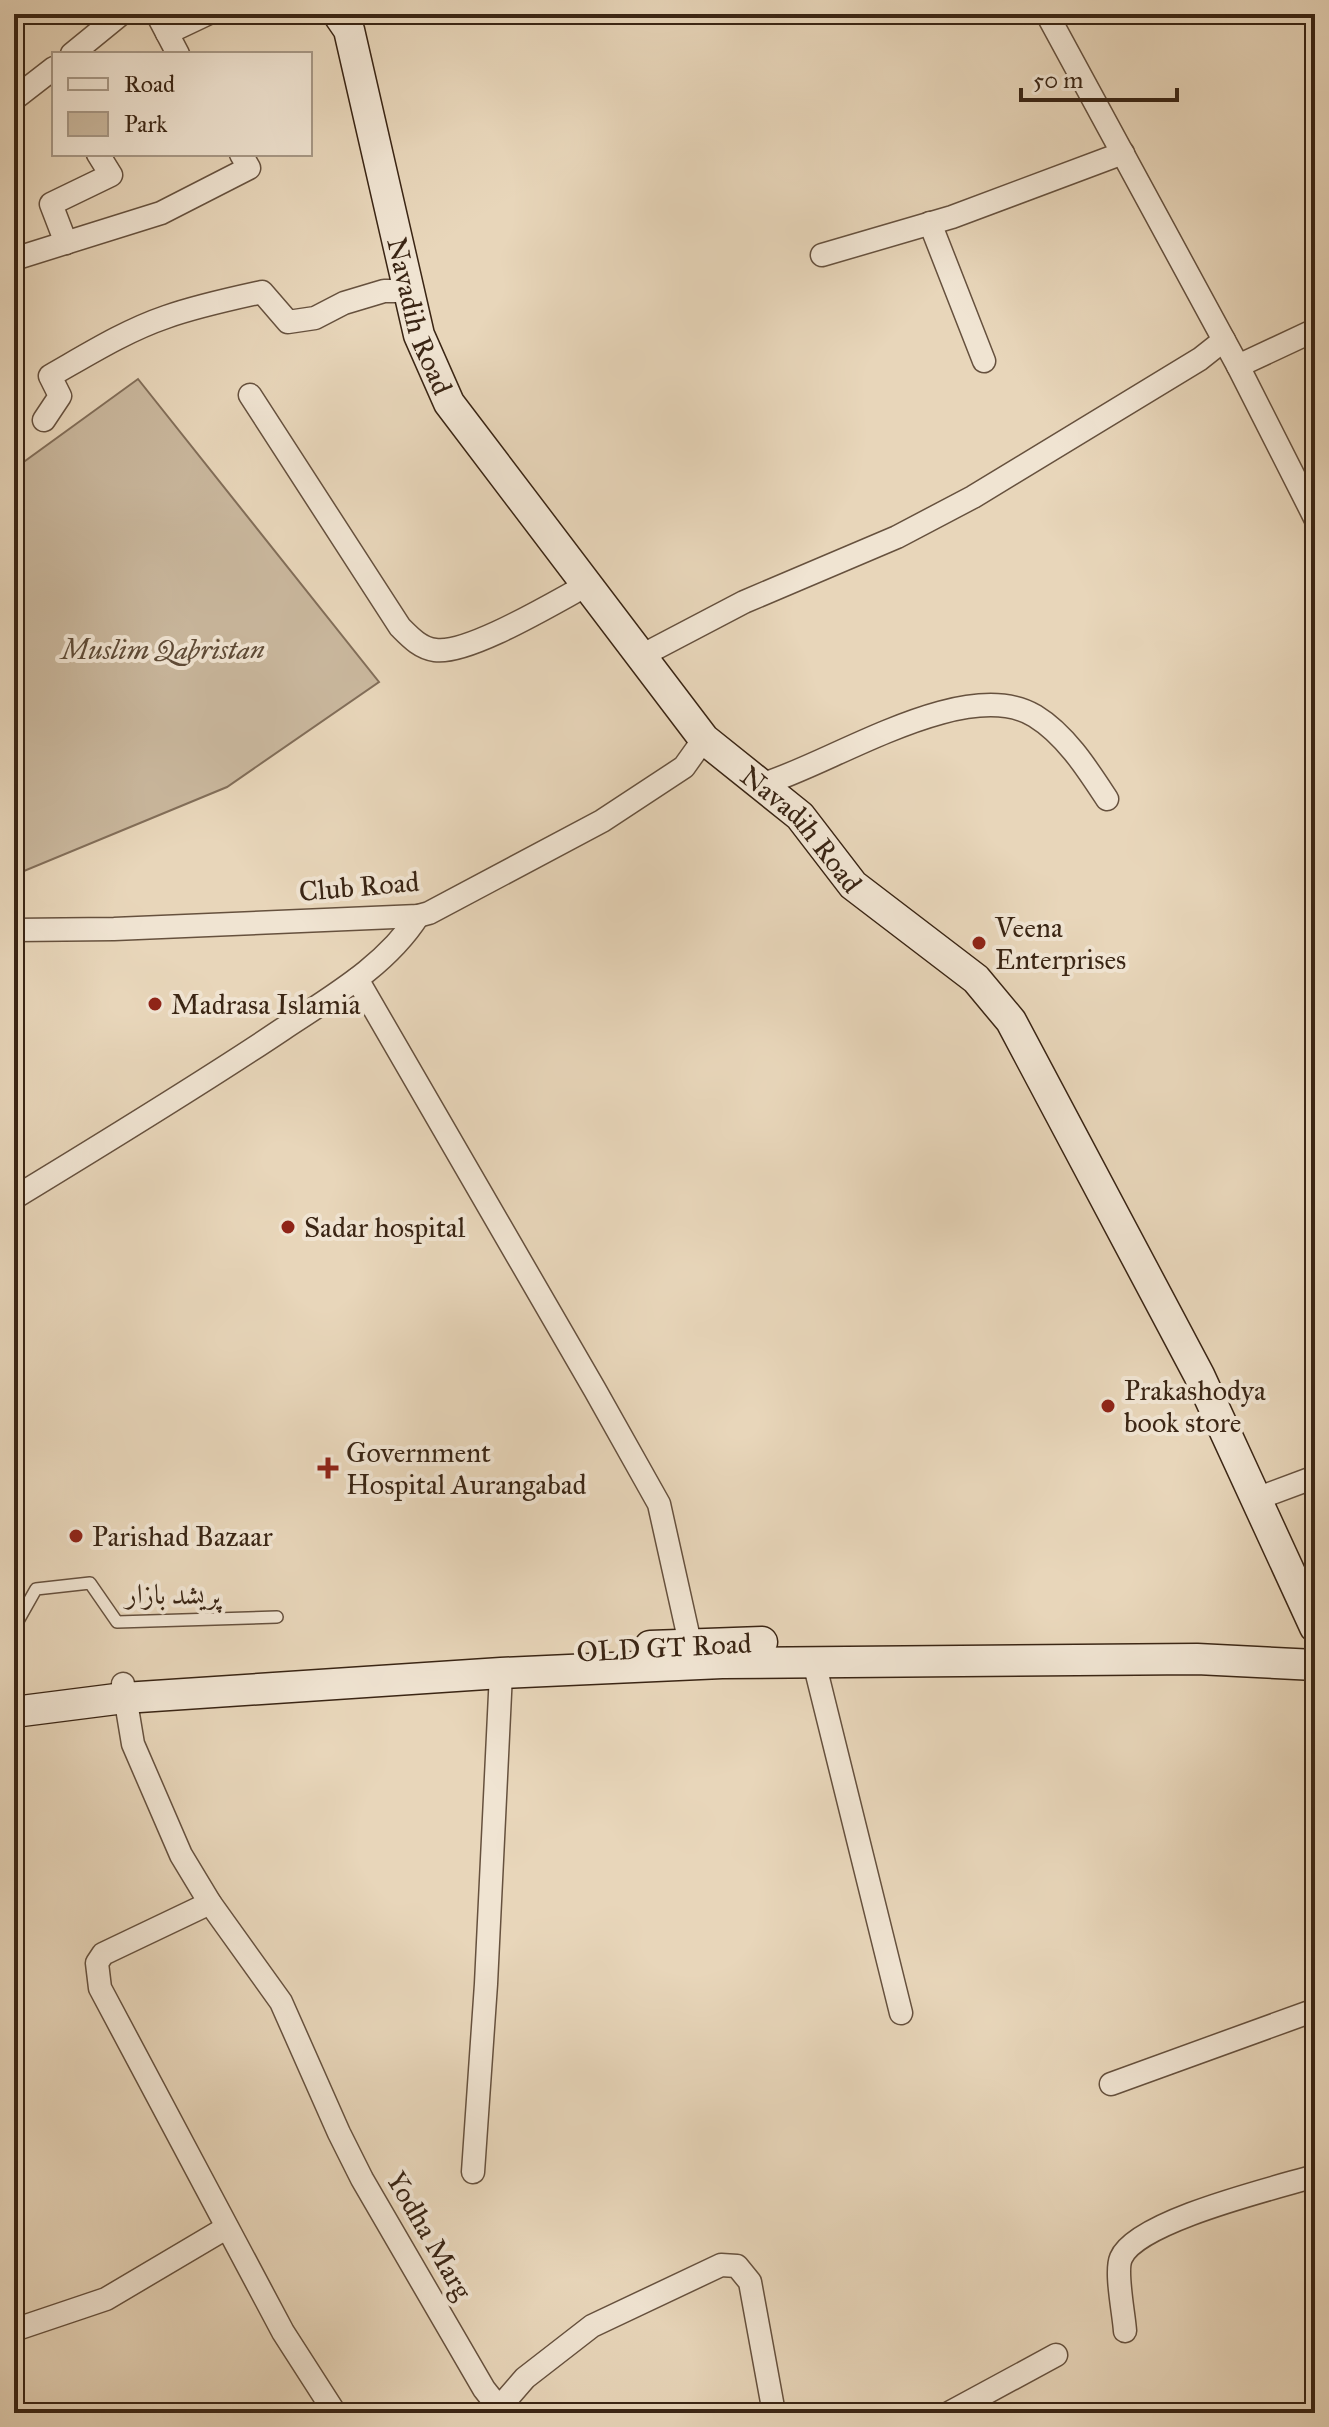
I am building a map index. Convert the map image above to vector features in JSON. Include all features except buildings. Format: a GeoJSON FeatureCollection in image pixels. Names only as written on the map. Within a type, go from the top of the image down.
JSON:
{"type":"FeatureCollection","features":[{"type":"Feature","properties":{"kind":"main road","name":"Navadih Road"},"geometry":{"type":"LineString","coordinates":[[338,14],[349,30],[419,335],[449,403],[704,739],[800,816],[853,885],[976,979],[1011,1021],[1199,1375],[1315,1627]]}},
{"type":"Feature","properties":{"kind":"main road","name":"OLD GT Road"},"geometry":{"type":"LineString","coordinates":[[123,1691],[690,1643],[1194,1642],[1315,1645]]}},
{"type":"Feature","properties":{"kind":"main road","name":"OLD GT Road"},"geometry":{"type":"LineString","coordinates":[[14,1692],[123,1691],[722,1663],[1197,1659],[1315,1665]]}},
{"type":"Feature","properties":{"kind":"main road"},"geometry":{"type":"LineString","coordinates":[[14,1712],[123,1691]]}},
{"type":"Feature","properties":{"kind":"street"},"geometry":{"type":"LineString","coordinates":[[81,51],[121,14]]}},
{"type":"Feature","properties":{"kind":"street"},"geometry":{"type":"LineString","coordinates":[[177,52],[162,24],[207,14]]}},
{"type":"Feature","properties":{"kind":"street"},"geometry":{"type":"LineString","coordinates":[[1047,14],[1238,366],[1315,518]]}},
{"type":"Feature","properties":{"kind":"street"},"geometry":{"type":"LineString","coordinates":[[14,99],[52,70]]}},
{"type":"Feature","properties":{"kind":"street"},"geometry":{"type":"LineString","coordinates":[[822,255],[930,223],[1123,153]]}},
{"type":"Feature","properties":{"kind":"street"},"geometry":{"type":"LineString","coordinates":[[66,243],[51,204],[111,175],[99,156]]}},
{"type":"Feature","properties":{"kind":"street"},"geometry":{"type":"LineString","coordinates":[[14,259],[161,213],[249,168],[242,156]]}},
{"type":"Feature","properties":{"kind":"street"},"geometry":{"type":"LineString","coordinates":[[930,223],[984,361]]}},
{"type":"Feature","properties":{"kind":"street"},"geometry":{"type":"LineString","coordinates":[[44,420],[60,396],[50,376],[164,318],[262,292],[288,322],[315,318],[344,303],[384,291],[409,291]]}},
{"type":"Feature","properties":{"kind":"street"},"geometry":{"type":"LineString","coordinates":[[1238,366],[1315,330]]}},
{"type":"Feature","properties":{"kind":"street"},"geometry":{"type":"LineString","coordinates":[[641,656],[744,602],[897,537],[973,497],[1200,359],[1224,340]]}},
{"type":"Feature","properties":{"kind":"street"},"geometry":{"type":"LineString","coordinates":[[250,395],[400,627],[415,643],[434,651],[454,650],[512,625],[587,585]]}},
{"type":"Feature","properties":{"kind":"street"},"geometry":{"type":"LineString","coordinates":[[763,784],[790,776],[886,730],[930,715],[972,707],[1008,706],[1034,715],[1055,732],[1087,767],[1107,799]]}},
{"type":"Feature","properties":{"kind":"street","name":"Club Road"},"geometry":{"type":"LineString","coordinates":[[14,930],[114,929],[418,916],[429,913],[602,821],[684,767],[704,739]]}},
{"type":"Feature","properties":{"kind":"street"},"geometry":{"type":"LineString","coordinates":[[14,1198],[220,1072],[357,979],[407,932],[418,916]]}},
{"type":"Feature","properties":{"kind":"street"},"geometry":{"type":"LineString","coordinates":[[357,979],[659,1504],[690,1643]]}},
{"type":"Feature","properties":{"kind":"street"},"geometry":{"type":"LineString","coordinates":[[1256,1499],[1315,1477]]}},
{"type":"Feature","properties":{"kind":"street"},"geometry":{"type":"LineString","coordinates":[[814,1662],[901,2013]]}},
{"type":"Feature","properties":{"kind":"street"},"geometry":{"type":"LineString","coordinates":[[473,2172],[486,1984],[501,1673]]}},
{"type":"Feature","properties":{"kind":"street","name":"Yodha Marg"},"geometry":{"type":"LineString","coordinates":[[123,1691],[133,1744],[181,1855],[210,1903],[281,2002],[362,2179],[496,2410],[525,2378],[592,2326],[721,2265],[737,2266],[750,2282],[774,2413]]}},
{"type":"Feature","properties":{"kind":"street"},"geometry":{"type":"LineString","coordinates":[[210,1903],[103,1954],[97,1963],[100,1988],[283,2332],[335,2413]]}},
{"type":"Feature","properties":{"kind":"street"},"geometry":{"type":"LineString","coordinates":[[1111,2084],[1315,2010]]}},
{"type":"Feature","properties":{"kind":"street"},"geometry":{"type":"LineString","coordinates":[[1125,2331],[1119,2261],[1137,2239],[1211,2206],[1315,2176]]}},
{"type":"Feature","properties":{"kind":"street"},"geometry":{"type":"LineString","coordinates":[[14,2330],[106,2299],[226,2228]]}},
{"type":"Feature","properties":{"kind":"street"},"geometry":{"type":"LineString","coordinates":[[949,2413],[1056,2355]]}},
{"type":"Feature","properties":{"kind":"lane","name":"پریشد بازار"},"geometry":{"type":"LineString","coordinates":[[14,1628],[36,1589],[90,1583],[117,1622],[277,1617]]}},
{"type":"Feature","properties":{"kind":"green space","name":"Muslim Qabristan"},"geometry":{"type":"Polygon","coordinates":[[[138,379],[379,682],[227,787],[24,871],[14,856],[14,469],[138,379]]]}},
{"type":"Feature","properties":{"kind":"place","name":"Veena Enterprises"},"geometry":{"type":"Point","coordinates":[979,943]}},
{"type":"Feature","properties":{"kind":"place","name":"Madrasa Islamia"},"geometry":{"type":"Point","coordinates":[155,1004]}},
{"type":"Feature","properties":{"kind":"place","name":"Sadar hospital"},"geometry":{"type":"Point","coordinates":[288,1227]}},
{"type":"Feature","properties":{"kind":"place","name":"Prakashodya book store"},"geometry":{"type":"Point","coordinates":[1108,1406]}},
{"type":"Feature","properties":{"kind":"place","name":"Government Hospital Aurangabad"},"geometry":{"type":"Point","coordinates":[328,1468]}},
{"type":"Feature","properties":{"kind":"place","name":"Parishad Bazaar"},"geometry":{"type":"Point","coordinates":[76,1536]}}]}
